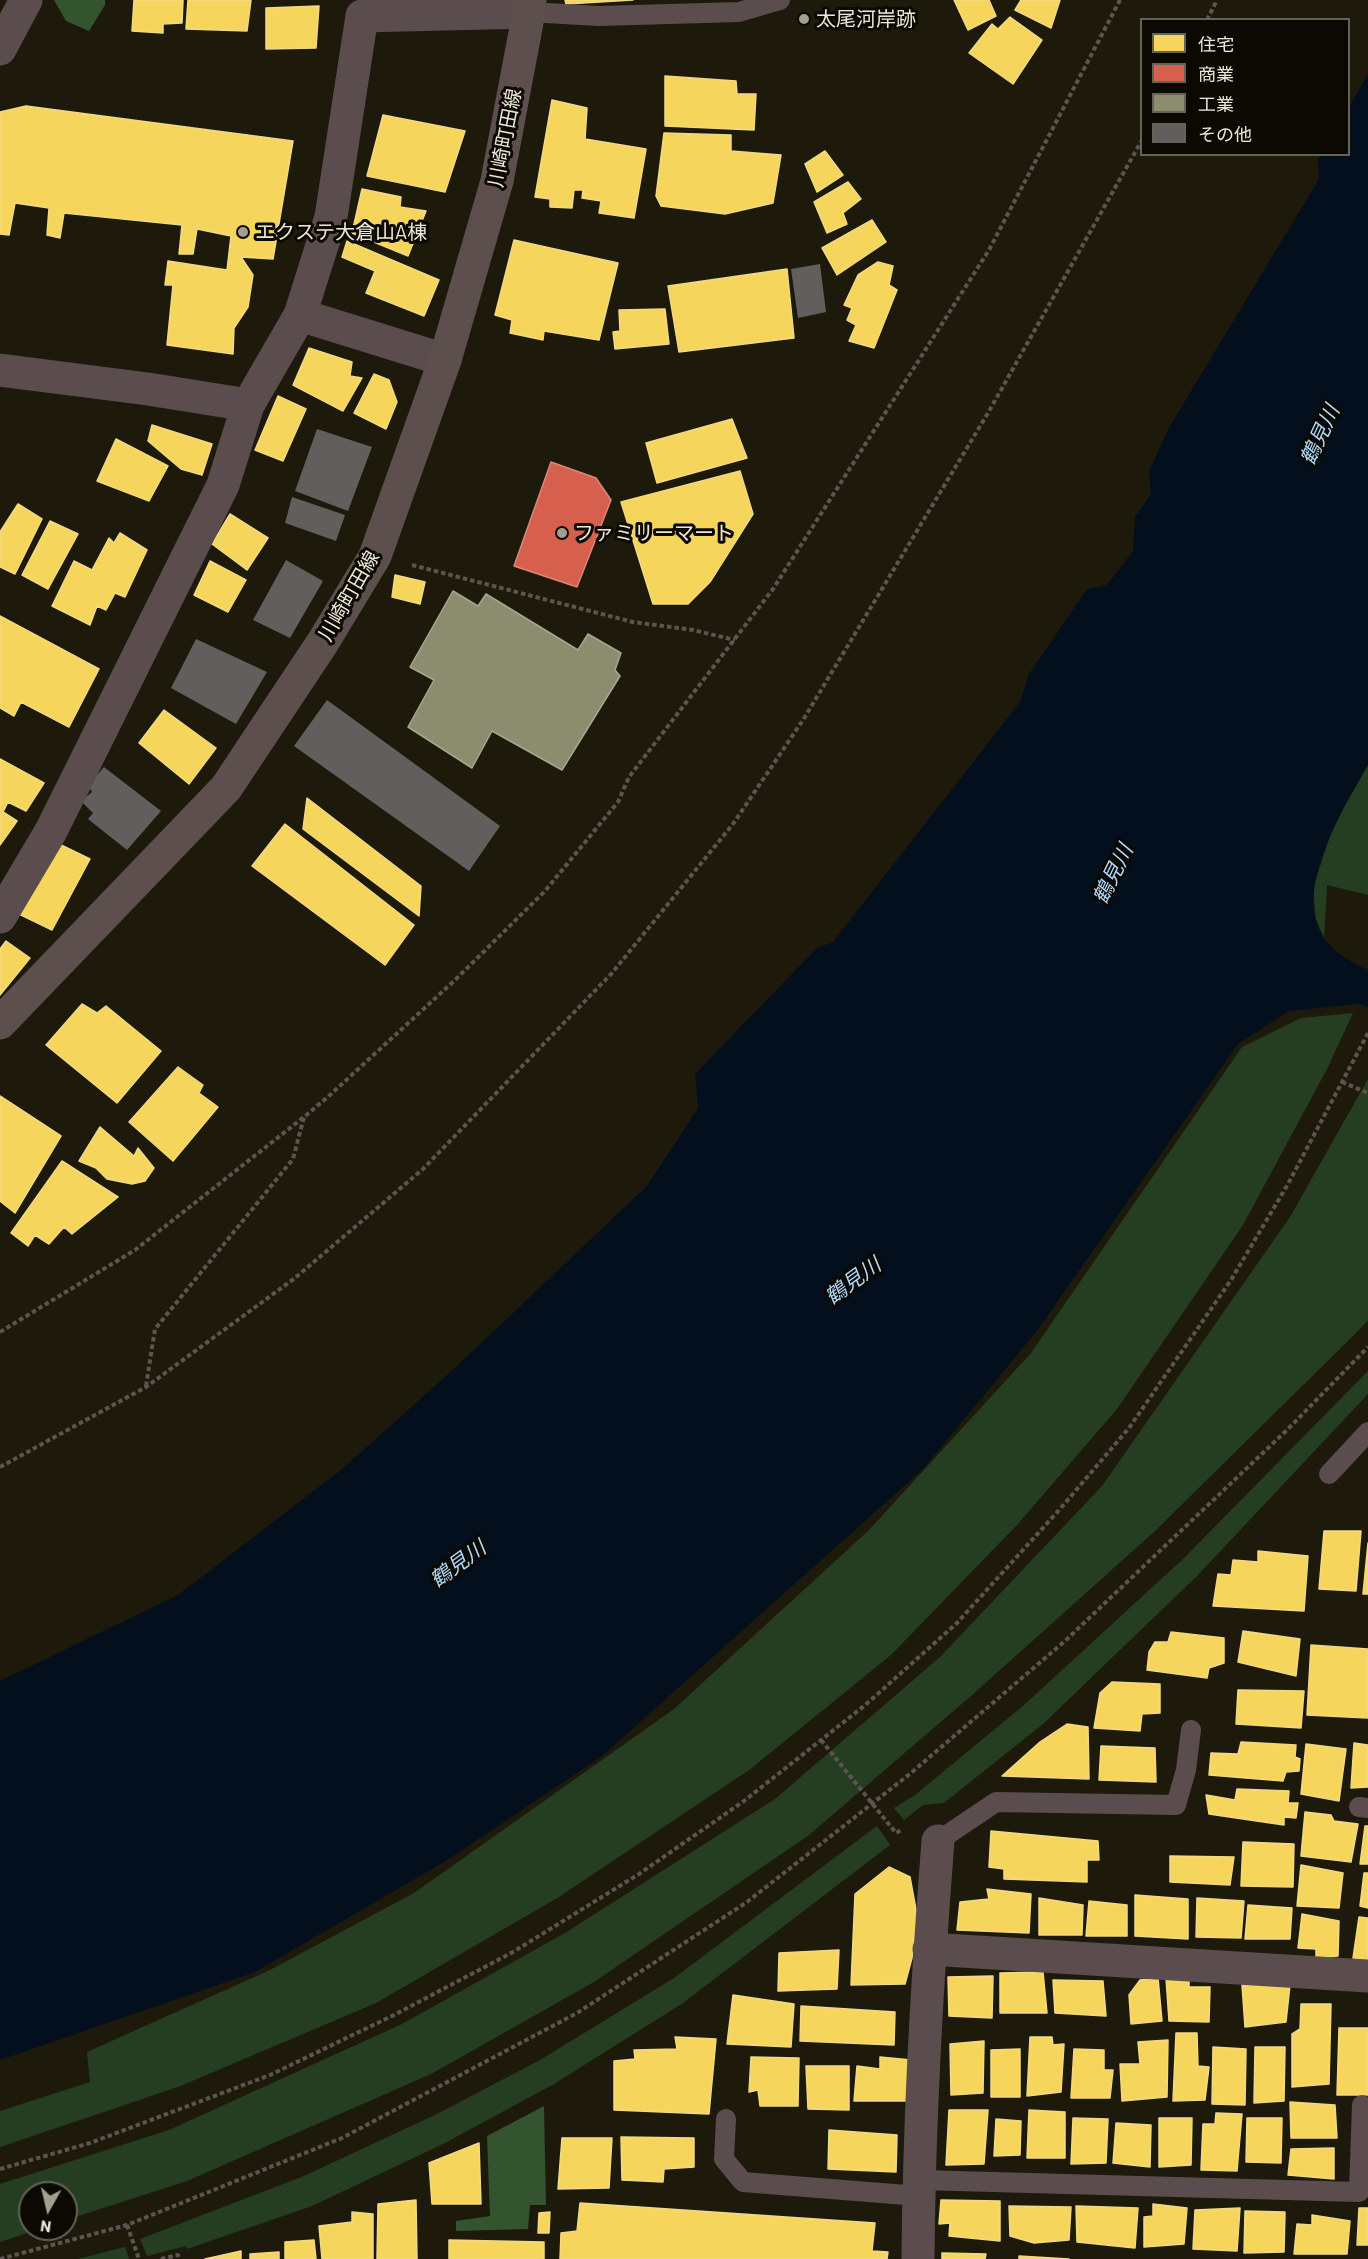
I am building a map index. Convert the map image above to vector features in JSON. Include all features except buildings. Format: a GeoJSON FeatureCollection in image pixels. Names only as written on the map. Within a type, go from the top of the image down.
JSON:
{"type":"FeatureCollection","features":[{"type":"Feature","properties":{"kind":"main road","name":"川崎町田線"},"geometry":{"type":"LineString","coordinates":[[0,1023],[226,788],[323,642],[375,556],[445,360],[497,180],[529,6]]}},
{"type":"Feature","properties":{"kind":"street"},"geometry":{"type":"LineString","coordinates":[[0,49],[26,0]]}},
{"type":"Feature","properties":{"kind":"street"},"geometry":{"type":"LineString","coordinates":[[0,917],[51,831],[223,485],[248,405],[300,315],[331,217],[363,8],[529,6]]}},
{"type":"Feature","properties":{"kind":"street"},"geometry":{"type":"LineString","coordinates":[[300,315],[445,360]]}},
{"type":"Feature","properties":{"kind":"street"},"geometry":{"type":"LineString","coordinates":[[0,370],[148,388],[248,405]]}},
{"type":"Feature","properties":{"kind":"street"},"geometry":{"type":"LineString","coordinates":[[918,2259],[929,1949],[938,1841]]}},
{"type":"Feature","properties":{"kind":"street"},"geometry":{"type":"LineString","coordinates":[[929,1949],[1368,1976]]}},
{"type":"Feature","properties":{"kind":"lane"},"geometry":{"type":"LineString","coordinates":[[529,6],[599,16],[739,12],[780,0]]}},
{"type":"Feature","properties":{"kind":"lane"},"geometry":{"type":"LineString","coordinates":[[1329,1474],[1368,1432]]}},
{"type":"Feature","properties":{"kind":"lane"},"geometry":{"type":"LineString","coordinates":[[938,1841],[996,1802],[1176,1805],[1186,1770],[1191,1730]]}},
{"type":"Feature","properties":{"kind":"lane"},"geometry":{"type":"LineString","coordinates":[[726,2119],[724,2159],[743,2182],[919,2188],[1359,2192],[1362,2105]]}},
{"type":"Feature","properties":{"kind":"path"},"geometry":{"type":"LineString","coordinates":[[0,1332],[135,1250],[304,1118],[454,981],[545,891],[618,802],[629,777],[773,589],[989,250],[1120,0]]}},
{"type":"Feature","properties":{"kind":"path"},"geometry":{"type":"LineString","coordinates":[[1208,18],[1217,0]]}},
{"type":"Feature","properties":{"kind":"path"},"geometry":{"type":"LineString","coordinates":[[0,1467],[146,1387],[295,1278],[423,1169],[612,973],[733,824],[803,720],[988,413],[1140,144]]}},
{"type":"Feature","properties":{"kind":"path"},"geometry":{"type":"LineString","coordinates":[[375,556],[633,622],[693,630],[735,640]]}},
{"type":"Feature","properties":{"kind":"path"},"geometry":{"type":"LineString","coordinates":[[0,2169],[90,2143],[270,2074],[394,2015],[513,1952],[639,1874],[744,1801],[864,1706],[956,1624],[1060,1509],[1129,1428],[1231,1280],[1288,1184],[1368,1033]]}},
{"type":"Feature","properties":{"kind":"path"},"geometry":{"type":"LineString","coordinates":[[1342,1082],[1368,1093]]}},
{"type":"Feature","properties":{"kind":"path"},"geometry":{"type":"LineString","coordinates":[[146,1387],[155,1329],[293,1159],[304,1118]]}},
{"type":"Feature","properties":{"kind":"path"},"geometry":{"type":"LineString","coordinates":[[0,2259],[127,2225],[342,2138],[577,2013],[747,1902],[873,1804],[1065,1641],[1288,1429],[1368,1347]]}},
{"type":"Feature","properties":{"kind":"path"},"geometry":{"type":"LineString","coordinates":[[821,1740],[885,1819]]}},
{"type":"Feature","properties":{"kind":"path"},"geometry":{"type":"LineString","coordinates":[[127,2225],[139,2259]]}},
{"type":"Feature","properties":{"kind":"path"},"geometry":{"type":"LineString","coordinates":[[161,2259],[178,2255],[179,2259]]}},
{"type":"Feature","properties":{"kind":"green space"},"geometry":{"type":"Polygon","coordinates":[[[54,0],[105,0],[105,5],[89,31],[66,21],[54,0]]]}},
{"type":"Feature","properties":{"kind":"green space"},"geometry":{"type":"Polygon","coordinates":[[[1368,765],[1368,895],[1327,885],[1324,938],[1316,919],[1313,888],[1334,824],[1368,765]]]}},
{"type":"Feature","properties":{"kind":"green space"},"geometry":{"type":"Polygon","coordinates":[[[1353,1013],[1327,1069],[1243,1225],[1117,1409],[1017,1525],[891,1655],[749,1770],[559,1897],[376,2003],[178,2087],[0,2147],[0,2111],[90,2082],[87,2052],[270,1970],[414,1893],[674,1709],[869,1530],[1031,1353],[1242,1047],[1301,1018],[1353,1013]]]}},
{"type":"Feature","properties":{"kind":"green space"},"geometry":{"type":"Polygon","coordinates":[[[1368,1079],[1368,1320],[1155,1531],[971,1696],[809,1835],[594,1982],[431,2074],[187,2181],[78,2216],[78,2181],[18,2181],[18,2236],[0,2242],[0,2184],[169,2130],[402,2024],[565,1933],[775,1799],[940,1657],[1102,1486],[1290,1217],[1368,1079]]]}},
{"type":"Feature","properties":{"kind":"green space"},"geometry":{"type":"Polygon","coordinates":[[[1368,1371],[1368,1394],[1197,1576],[1043,1724],[944,1803],[923,1805],[904,1820],[894,1808],[915,1795],[1024,1705],[1183,1559],[1368,1371]]]}},
{"type":"Feature","properties":{"kind":"green space"},"geometry":{"type":"Polygon","coordinates":[[[877,1826],[890,1845],[683,2003],[554,2084],[445,2143],[312,2206],[187,2249],[186,2246],[147,2256],[140,2239],[304,2176],[437,2114],[540,2060],[674,1978],[877,1826]]]}},
{"type":"Feature","properties":{"kind":"green space"},"geometry":{"type":"Polygon","coordinates":[[[544,2106],[546,2205],[530,2205],[528,2229],[456,2231],[456,2221],[490,2216],[487,2136],[544,2106]]]}},
{"type":"Feature","properties":{"kind":"green space"},"geometry":{"type":"Polygon","coordinates":[[[125,2247],[129,2259],[78,2259],[125,2247]]]}},
{"type":"Feature","properties":{"kind":"water","name":"鶴見川"},"geometry":{"type":"Polygon","coordinates":[[[1368,74],[1368,765],[1346,803],[1325,850],[1317,874],[1314,897],[1315,919],[1328,944],[1350,961],[1368,970],[1368,1007],[1357,1004],[1289,1011],[1238,1044],[1036,1332],[923,1469],[602,1756],[449,1859],[255,1972],[0,2060],[0,1681],[178,1595],[341,1470],[456,1367],[647,1186],[698,1108],[695,1074],[817,948],[833,942],[1020,702],[1029,674],[1087,589],[1107,585],[1133,551],[1135,517],[1151,494],[1149,471],[1170,426],[1319,179],[1318,159],[1320,156],[1350,156],[1350,105],[1368,74]]]}},
{"type":"Feature","properties":{"kind":"place","name":"太尾河岸跡"},"geometry":{"type":"Point","coordinates":[804,19]}},
{"type":"Feature","properties":{"kind":"place","name":"エクステ大倉山A棟"},"geometry":{"type":"Point","coordinates":[243,232]}},
{"type":"Feature","properties":{"kind":"place","name":"ファミリーマート"},"geometry":{"type":"Point","coordinates":[562,533]}}]}
